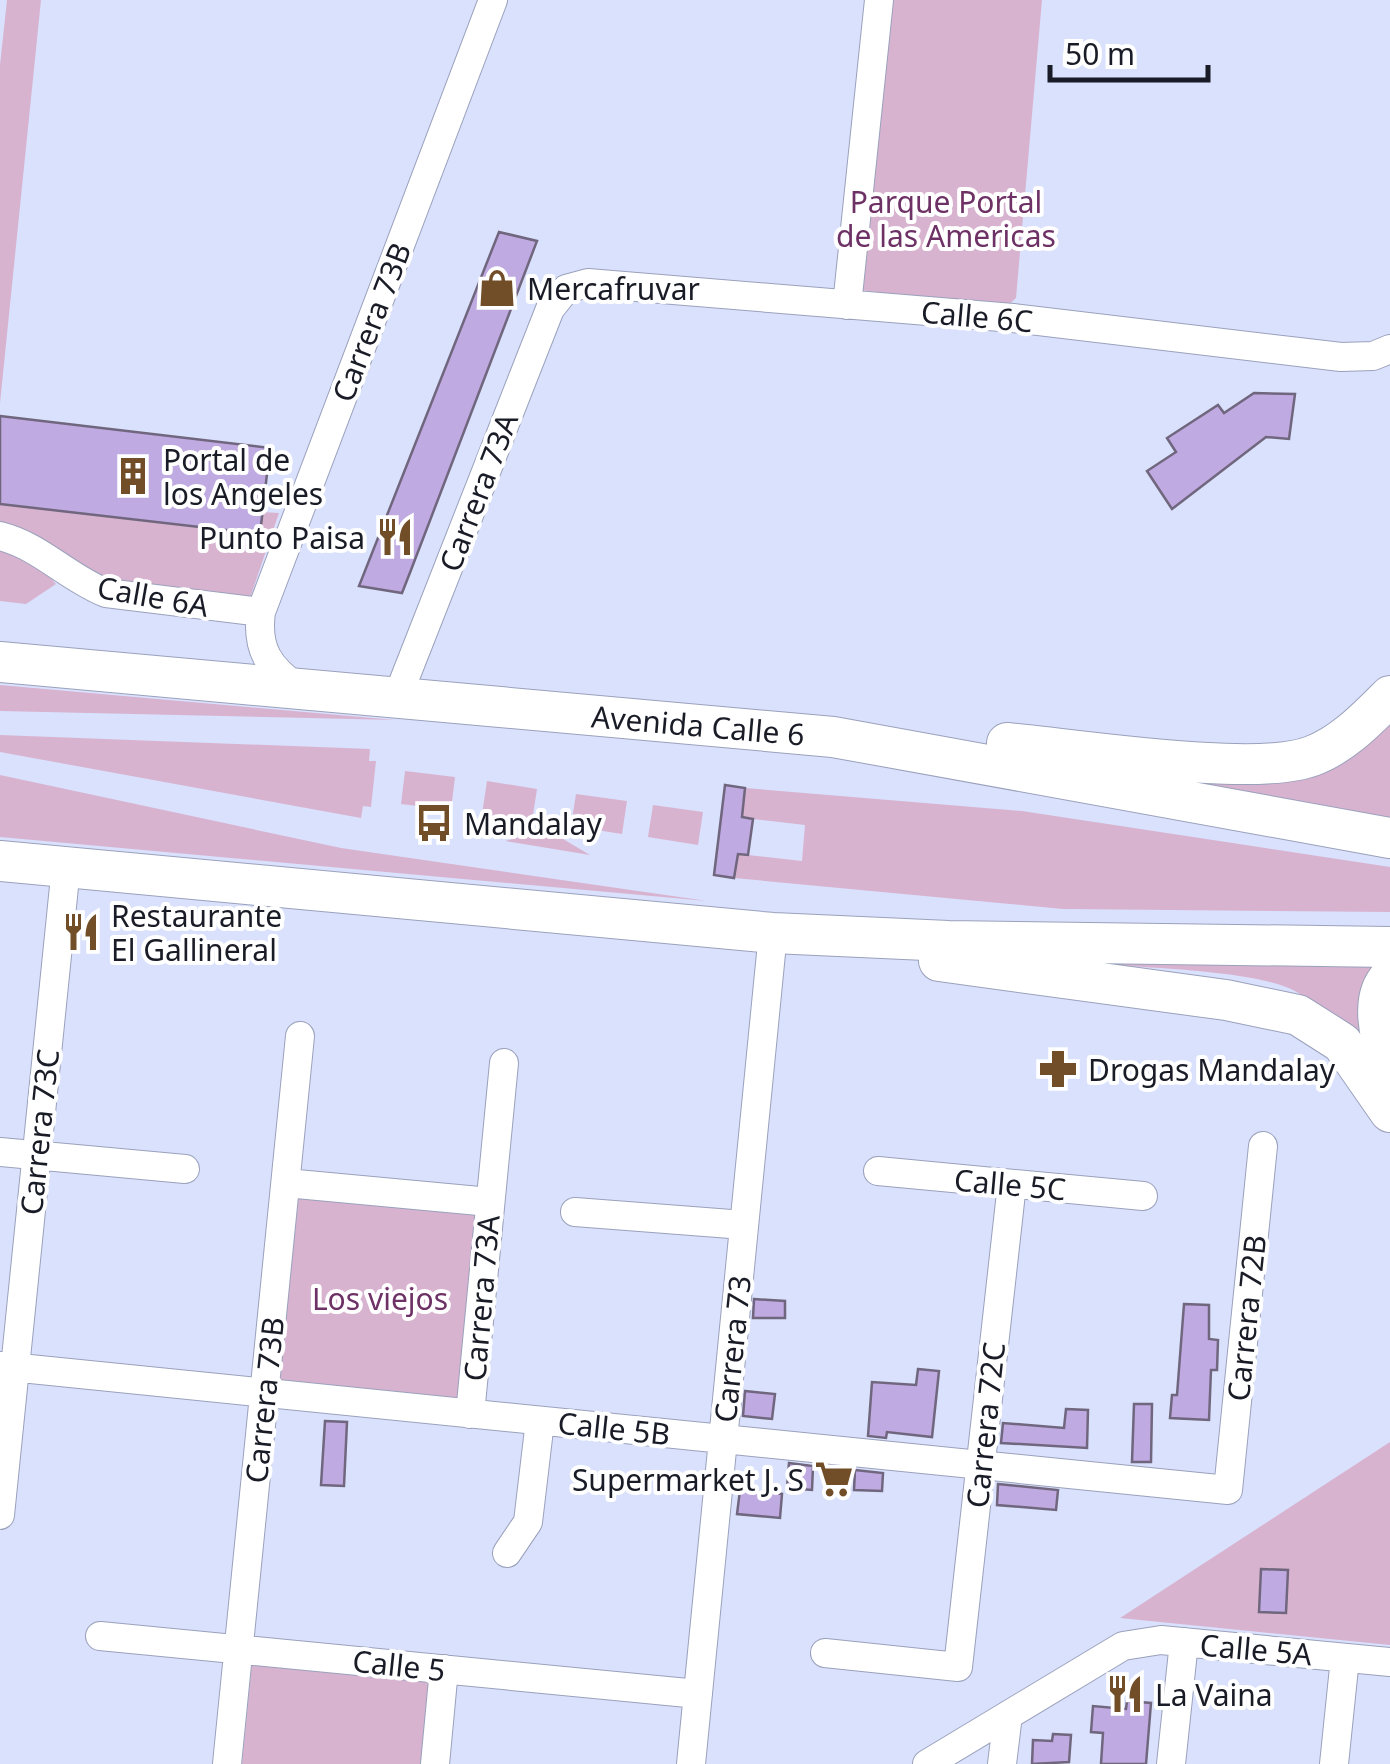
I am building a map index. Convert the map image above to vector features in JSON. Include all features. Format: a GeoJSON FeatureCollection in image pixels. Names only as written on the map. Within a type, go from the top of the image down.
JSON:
{"type":"FeatureCollection","features":[{"type":"Feature","properties":{"kind":"highway","name":"Avenida Calle 6"},"geometry":{"type":"LineString","coordinates":[[0,662],[833,737],[1390,838]]}},
{"type":"Feature","properties":{"kind":"highway"},"geometry":{"type":"LineString","coordinates":[[833,737],[969,740],[1270,764],[1299,761],[1329,748],[1390,696]]}},
{"type":"Feature","properties":{"kind":"highway"},"geometry":{"type":"LineString","coordinates":[[0,861],[773,933],[948,941],[1390,947]]}},
{"type":"Feature","properties":{"kind":"highway"},"geometry":{"type":"LineString","coordinates":[[773,933],[1298,1014],[1342,1043],[1390,1112]]}},
{"type":"Feature","properties":{"kind":"highway"},"geometry":{"type":"LineString","coordinates":[[1390,976],[1380,998],[1378,1021],[1390,1062]]}},
{"type":"Feature","properties":{"kind":"street","name":"Carrera 73B"},"geometry":{"type":"LineString","coordinates":[[299,688],[267,662],[261,646],[260,612],[494,0]]}},
{"type":"Feature","properties":{"kind":"street"},"geometry":{"type":"LineString","coordinates":[[846,305],[879,0]]}},
{"type":"Feature","properties":{"kind":"street","name":"Calle 6C"},"geometry":{"type":"LineString","coordinates":[[566,290],[588,283],[1013,318],[1341,358],[1389,350]]}},
{"type":"Feature","properties":{"kind":"street","name":"Carrera 73A"},"geometry":{"type":"LineString","coordinates":[[397,698],[550,308],[566,290]]}},
{"type":"Feature","properties":{"kind":"street","name":"Calle 6A"},"geometry":{"type":"LineString","coordinates":[[0,536],[30,546],[82,584],[106,593],[260,612]]}},
{"type":"Feature","properties":{"kind":"street","name":"Carrera 73C"},"geometry":{"type":"LineString","coordinates":[[0,1516],[8,1367],[36,1155],[66,868]]}},
{"type":"Feature","properties":{"kind":"street","name":"Carrera 73"},"geometry":{"type":"LineString","coordinates":[[691,1764],[773,933]]}},
{"type":"Feature","properties":{"kind":"street","name":"Carrera 73B"},"geometry":{"type":"LineString","coordinates":[[226,1764],[300,1036]]}},
{"type":"Feature","properties":{"kind":"street","name":"Carrera 73A"},"geometry":{"type":"LineString","coordinates":[[470,1414],[504,1063]]}},
{"type":"Feature","properties":{"kind":"street","name":"Carrera 72B"},"geometry":{"type":"LineString","coordinates":[[1228,1490],[1263,1146]]}},
{"type":"Feature","properties":{"kind":"street"},"geometry":{"type":"LineString","coordinates":[[0,1152],[185,1170]]}},
{"type":"Feature","properties":{"kind":"street","name":"Calle 5C"},"geometry":{"type":"LineString","coordinates":[[878,1172],[1143,1196]]}},
{"type":"Feature","properties":{"kind":"street"},"geometry":{"type":"LineString","coordinates":[[286,1183],[490,1202]]}},
{"type":"Feature","properties":{"kind":"street","name":"Carrera 72C"},"geometry":{"type":"LineString","coordinates":[[825,1652],[958,1667],[1012,1184]]}},
{"type":"Feature","properties":{"kind":"street"},"geometry":{"type":"LineString","coordinates":[[575,1212],[744,1225]]}},
{"type":"Feature","properties":{"kind":"street","name":"Calle 5B"},"geometry":{"type":"LineString","coordinates":[[8,1367],[1228,1490]]}},
{"type":"Feature","properties":{"kind":"street"},"geometry":{"type":"LineString","coordinates":[[507,1553],[528,1522],[540,1421]]}},
{"type":"Feature","properties":{"kind":"street","name":"Calle 5"},"geometry":{"type":"LineString","coordinates":[[100,1636],[698,1694]]}},
{"type":"Feature","properties":{"kind":"street"},"geometry":{"type":"LineString","coordinates":[[1170,1764],[1184,1642]]}},
{"type":"Feature","properties":{"kind":"street","name":"Calle 5A"},"geometry":{"type":"LineString","coordinates":[[1008,1715],[1123,1646],[1184,1642],[1390,1662]]}},
{"type":"Feature","properties":{"kind":"street"},"geometry":{"type":"LineString","coordinates":[[1334,1764],[1345,1658]]}},
{"type":"Feature","properties":{"kind":"street"},"geometry":{"type":"LineString","coordinates":[[435,1764],[444,1669]]}},
{"type":"Feature","properties":{"kind":"street"},"geometry":{"type":"LineString","coordinates":[[927,1764],[1008,1715]]}},
{"type":"Feature","properties":{"kind":"street"},"geometry":{"type":"LineString","coordinates":[[1002,1764],[1008,1715]]}},
{"type":"Feature","properties":{"kind":"green space"},"geometry":{"type":"Polygon","coordinates":[[[7,0],[41,0],[0,403],[0,65],[7,0]]]}},
{"type":"Feature","properties":{"kind":"green space","name":"Parque Portal de las Americas"},"geometry":{"type":"Polygon","coordinates":[[[892,0],[1042,0],[1016,298],[1005,308],[861,290],[892,0]]]}},
{"type":"Feature","properties":{"kind":"green space"},"geometry":{"type":"Polygon","coordinates":[[[0,504],[259,534],[262,512],[279,513],[250,598],[105,580],[0,525],[0,504]]]}},
{"type":"Feature","properties":{"kind":"green space"},"geometry":{"type":"Polygon","coordinates":[[[0,548],[43,570],[56,584],[26,604],[0,601],[0,548]]]}},
{"type":"Feature","properties":{"kind":"green space"},"geometry":{"type":"Polygon","coordinates":[[[0,685],[395,720],[0,711],[0,685]]]}},
{"type":"Feature","properties":{"kind":"green space"},"geometry":{"type":"Polygon","coordinates":[[[1390,713],[1390,820],[1148,776],[1244,780],[1390,713]]]}},
{"type":"Feature","properties":{"kind":"green space"},"geometry":{"type":"Polygon","coordinates":[[[0,735],[370,749],[369,761],[376,761],[371,807],[363,806],[361,818],[0,752],[0,735]]]}},
{"type":"Feature","properties":{"kind":"green space"},"geometry":{"type":"Polygon","coordinates":[[[405,771],[455,777],[451,810],[401,804],[405,771]]]}},
{"type":"Feature","properties":{"kind":"green space"},"geometry":{"type":"Polygon","coordinates":[[[0,775],[341,848],[707,901],[0,837],[0,775]]]}},
{"type":"Feature","properties":{"kind":"green space"},"geometry":{"type":"Polygon","coordinates":[[[487,781],[537,789],[532,821],[482,814],[487,781]]]}},
{"type":"Feature","properties":{"kind":"green space"},"geometry":{"type":"Polygon","coordinates":[[[745,788],[1022,811],[1390,867],[1390,912],[1063,909],[734,878],[729,853],[802,861],[805,825],[735,817],[737,798],[744,799],[745,788]]]}},
{"type":"Feature","properties":{"kind":"green space"},"geometry":{"type":"Polygon","coordinates":[[[576,794],[627,801],[622,834],[571,826],[576,794]]]}},
{"type":"Feature","properties":{"kind":"green space"},"geometry":{"type":"Polygon","coordinates":[[[653,805],[703,812],[698,845],[648,837],[653,805]]]}},
{"type":"Feature","properties":{"kind":"green space"},"geometry":{"type":"Polygon","coordinates":[[[527,835],[563,839],[590,855],[505,841],[527,835]]]}},
{"type":"Feature","properties":{"kind":"green space"},"geometry":{"type":"Polygon","coordinates":[[[1388,962],[1375,1062],[1315,1005],[1274,983],[1219,973],[1076,963],[1388,962]]]}},
{"type":"Feature","properties":{"kind":"green space","name":"Los viejos"},"geometry":{"type":"Polygon","coordinates":[[[299,1194],[481,1212],[461,1402],[279,1384],[299,1194]]]}},
{"type":"Feature","properties":{"kind":"green space"},"geometry":{"type":"Polygon","coordinates":[[[1390,1442],[1390,1645],[1120,1618],[1390,1442]]]}},
{"type":"Feature","properties":{"kind":"green space"},"geometry":{"type":"Polygon","coordinates":[[[252,1662],[434,1680],[426,1764],[242,1764],[252,1662]]]}},
{"type":"Feature","properties":{"kind":"building"},"geometry":{"type":"Polygon","coordinates":[[[499,232],[537,241],[402,593],[359,586],[499,232]]]}},
{"type":"Feature","properties":{"kind":"building"},"geometry":{"type":"Polygon","coordinates":[[[1254,393],[1295,394],[1289,439],[1266,437],[1172,509],[1147,471],[1176,452],[1167,438],[1218,405],[1224,413],[1254,393]]]}},
{"type":"Feature","properties":{"kind":"building","name":"Portal de los Angeles"},"geometry":{"type":"Polygon","coordinates":[[[0,416],[270,448],[260,534],[0,504],[0,416]]]}},
{"type":"Feature","properties":{"kind":"building"},"geometry":{"type":"Polygon","coordinates":[[[725,785],[745,788],[742,817],[753,819],[748,855],[738,854],[734,878],[714,875],[725,785]]]}},
{"type":"Feature","properties":{"kind":"building"},"geometry":{"type":"Polygon","coordinates":[[[754,1299],[785,1301],[785,1318],[753,1318],[754,1299]]]}},
{"type":"Feature","properties":{"kind":"building"},"geometry":{"type":"Polygon","coordinates":[[[1184,1304],[1209,1305],[1209,1339],[1218,1340],[1217,1370],[1211,1370],[1209,1420],[1170,1418],[1172,1395],[1177,1395],[1184,1304]]]}},
{"type":"Feature","properties":{"kind":"building"},"geometry":{"type":"Polygon","coordinates":[[[918,1369],[939,1371],[932,1437],[887,1432],[886,1438],[868,1436],[872,1382],[916,1385],[918,1369]]]}},
{"type":"Feature","properties":{"kind":"building"},"geometry":{"type":"Polygon","coordinates":[[[745,1391],[775,1394],[772,1419],[743,1416],[745,1391]]]}},
{"type":"Feature","properties":{"kind":"building"},"geometry":{"type":"Polygon","coordinates":[[[1134,1404],[1152,1404],[1151,1462],[1132,1462],[1134,1404]]]}},
{"type":"Feature","properties":{"kind":"building"},"geometry":{"type":"Polygon","coordinates":[[[1066,1409],[1088,1410],[1087,1448],[1001,1443],[1003,1423],[1064,1428],[1066,1409]]]}},
{"type":"Feature","properties":{"kind":"building"},"geometry":{"type":"Polygon","coordinates":[[[325,1421],[347,1422],[344,1486],[321,1485],[325,1421]]]}},
{"type":"Feature","properties":{"kind":"building"},"geometry":{"type":"Polygon","coordinates":[[[789,1463],[813,1466],[812,1490],[787,1488],[789,1463]]]}},
{"type":"Feature","properties":{"kind":"building"},"geometry":{"type":"Polygon","coordinates":[[[855,1470],[883,1473],[882,1491],[854,1490],[855,1470]]]}},
{"type":"Feature","properties":{"kind":"building"},"geometry":{"type":"Polygon","coordinates":[[[998,1484],[1058,1490],[1056,1510],[997,1505],[998,1484]]]}},
{"type":"Feature","properties":{"kind":"building"},"geometry":{"type":"Polygon","coordinates":[[[740,1490],[782,1494],[780,1518],[737,1514],[740,1490]]]}},
{"type":"Feature","properties":{"kind":"building"},"geometry":{"type":"Polygon","coordinates":[[[1261,1569],[1288,1570],[1286,1613],[1259,1612],[1261,1569]]]}},
{"type":"Feature","properties":{"kind":"building"},"geometry":{"type":"Polygon","coordinates":[[[1127,1701],[1151,1703],[1146,1764],[1101,1764],[1103,1733],[1091,1732],[1093,1706],[1126,1709],[1127,1701]]]}},
{"type":"Feature","properties":{"kind":"building"},"geometry":{"type":"Polygon","coordinates":[[[1053,1734],[1071,1735],[1069,1762],[1032,1764],[1033,1740],[1052,1741],[1053,1734]]]}},
{"type":"Feature","properties":{"kind":"place","name":"Mercafruvar"},"geometry":{"type":"Point","coordinates":[497,288]}},
{"type":"Feature","properties":{"kind":"place","name":"Portal de los Angeles"},"geometry":{"type":"Point","coordinates":[133,476]}},
{"type":"Feature","properties":{"kind":"place","name":"Punto Paisa"},"geometry":{"type":"Point","coordinates":[395,537]}},
{"type":"Feature","properties":{"kind":"place","name":"Mandalay"},"geometry":{"type":"Point","coordinates":[434,823]}},
{"type":"Feature","properties":{"kind":"place","name":"Restaurante El Gallineral"},"geometry":{"type":"Point","coordinates":[81,932]}},
{"type":"Feature","properties":{"kind":"place","name":"Drogas Mandalay"},"geometry":{"type":"Point","coordinates":[1058,1069]}},
{"type":"Feature","properties":{"kind":"place","name":"Supermarket J. S"},"geometry":{"type":"Point","coordinates":[834,1479]}},
{"type":"Feature","properties":{"kind":"place","name":"La Vaina"},"geometry":{"type":"Point","coordinates":[1125,1694]}}]}
